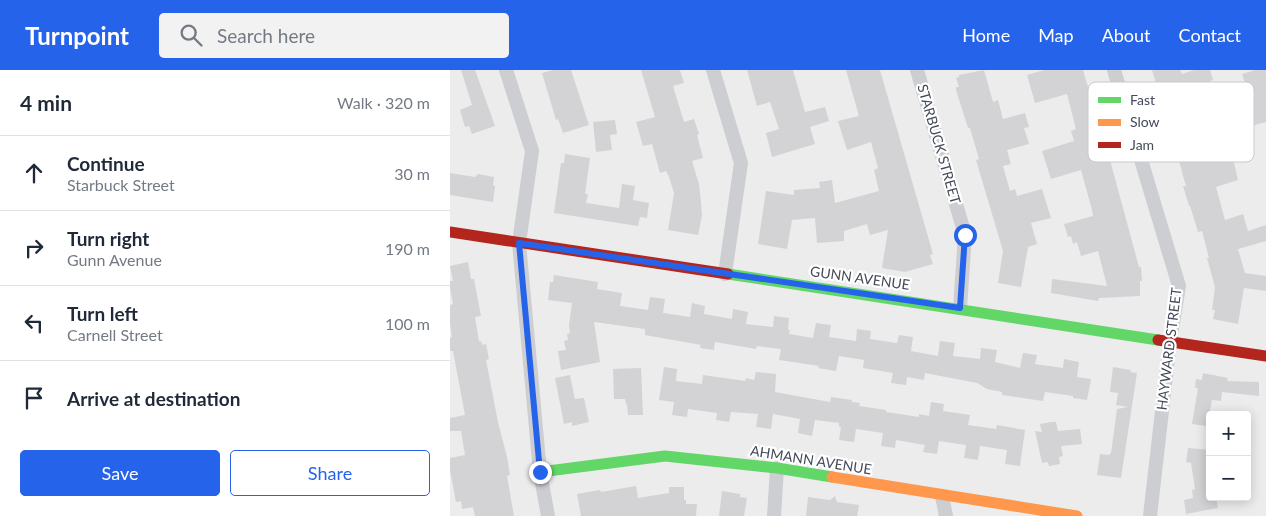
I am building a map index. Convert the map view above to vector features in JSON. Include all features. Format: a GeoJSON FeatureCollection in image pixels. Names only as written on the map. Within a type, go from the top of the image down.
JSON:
{"type":"FeatureCollection","features":[{"type":"Feature","properties":{"kind":"street"},"geometry":{"type":"LineString","coordinates":[[506,70],[532,151],[519,243],[540,472],[548,516]]}},
{"type":"Feature","properties":{"kind":"street"},"geometry":{"type":"LineString","coordinates":[[713,70],[742,163],[725,274]]}},
{"type":"Feature","properties":{"kind":"street","name":"STARBUCK STREET"},"geometry":{"type":"LineString","coordinates":[[917,70],[965,235],[960,308]]}},
{"type":"Feature","properties":{"kind":"street","name":"HAYWARD STREET"},"geometry":{"type":"LineString","coordinates":[[1114,70],[1118,82]]}},
{"type":"Feature","properties":{"kind":"street","name":"HAYWARD STREET"},"geometry":{"type":"LineString","coordinates":[[1142,162],[1179,286],[1170,341],[1150,516]]}},
{"type":"Feature","properties":{"kind":"street","name":"GUNN AVENUE"},"geometry":{"type":"LineString","coordinates":[[450,232],[1266,356]]}},
{"type":"Feature","properties":{"kind":"street","name":"AHMANN AVENUE"},"geometry":{"type":"LineString","coordinates":[[540,472],[665,456],[777,468],[942,496],[1077,516]]}},
{"type":"Feature","properties":{"kind":"street"},"geometry":{"type":"LineString","coordinates":[[774,516],[777,468]]}},
{"type":"Feature","properties":{"kind":"street"},"geometry":{"type":"LineString","coordinates":[[942,496],[946,516]]}},
{"type":"Feature","properties":{"kind":"building"},"geometry":{"type":"Polygon","coordinates":[[[461,70],[475,70],[495,126],[472,134],[469,126],[465,127],[460,110],[472,105],[461,70]]]}},
{"type":"Feature","properties":{"kind":"building"},"geometry":{"type":"Polygon","coordinates":[[[553,70],[571,70],[589,125],[563,133],[558,119],[556,120],[542,73],[553,70]]]}},
{"type":"Feature","properties":{"kind":"building"},"geometry":{"type":"Polygon","coordinates":[[[641,70],[680,70],[684,83],[673,86],[684,122],[694,119],[703,158],[692,161],[699,184],[701,202],[702,216],[698,235],[668,230],[674,193],[666,171],[660,173],[652,144],[643,146],[636,122],[655,117],[641,70]]]}},
{"type":"Feature","properties":{"kind":"building"},"geometry":{"type":"Polygon","coordinates":[[[747,70],[793,70],[805,112],[825,107],[829,121],[810,127],[815,144],[772,157],[766,133],[779,129],[770,102],[757,106],[747,70]]]}},
{"type":"Feature","properties":{"kind":"building"},"geometry":{"type":"Polygon","coordinates":[[[846,70],[880,70],[933,254],[930,255],[933,264],[905,272],[882,268],[888,230],[870,235],[867,224],[844,231],[844,241],[817,243],[815,218],[792,220],[787,249],[758,244],[766,191],[794,195],[794,190],[820,188],[819,182],[832,180],[835,203],[879,191],[874,170],[878,168],[871,142],[847,150],[838,121],[859,116],[846,70]]]}},
{"type":"Feature","properties":{"kind":"building"},"geometry":{"type":"Polygon","coordinates":[[[984,70],[993,102],[998,100],[1003,119],[1025,113],[1029,127],[1024,128],[1029,144],[1007,150],[1011,164],[1003,166],[1010,191],[1015,189],[1017,196],[1042,189],[1051,218],[1031,223],[1037,244],[1028,247],[1021,287],[998,283],[1003,251],[976,160],[979,159],[970,128],[968,128],[956,90],[956,87],[959,87],[956,78],[959,75],[984,70]]]}},
{"type":"Feature","properties":{"kind":"building"},"geometry":{"type":"Polygon","coordinates":[[[1044,70],[1083,70],[1088,87],[1088,162],[1111,162],[1139,267],[1141,267],[1140,296],[1099,298],[1098,301],[1051,293],[1052,279],[1107,286],[1098,251],[1081,256],[1077,242],[1073,244],[1071,236],[1068,237],[1064,224],[1093,216],[1081,170],[1051,179],[1042,151],[1074,141],[1071,131],[1076,129],[1067,94],[1035,103],[1027,75],[1044,70]]]}},
{"type":"Feature","properties":{"kind":"building"},"geometry":{"type":"Polygon","coordinates":[[[1152,70],[1180,70],[1182,74],[1194,70],[1210,70],[1213,80],[1210,82],[1156,82],[1152,70]]]}},
{"type":"Feature","properties":{"kind":"building"},"geometry":{"type":"Polygon","coordinates":[[[1255,70],[1266,70],[1266,122],[1254,125],[1254,82],[1245,82],[1242,74],[1255,70]]]}},
{"type":"Feature","properties":{"kind":"building"},"geometry":{"type":"Polygon","coordinates":[[[615,120],[617,134],[610,135],[612,150],[596,152],[593,122],[615,120]]]}},
{"type":"Feature","properties":{"kind":"building"},"geometry":{"type":"Polygon","coordinates":[[[565,154],[590,158],[585,194],[588,194],[586,203],[619,208],[622,184],[635,186],[633,200],[649,203],[647,218],[640,217],[638,226],[554,213],[561,163],[564,163],[565,154]]]}},
{"type":"Feature","properties":{"kind":"building"},"geometry":{"type":"Polygon","coordinates":[[[1180,162],[1234,162],[1238,180],[1216,187],[1225,220],[1243,214],[1248,231],[1266,225],[1266,241],[1238,249],[1245,273],[1266,276],[1266,291],[1244,288],[1238,324],[1213,319],[1215,310],[1212,310],[1215,287],[1202,231],[1198,232],[1183,186],[1186,186],[1180,162]]]}},
{"type":"Feature","properties":{"kind":"building"},"geometry":{"type":"Polygon","coordinates":[[[450,173],[475,177],[478,174],[494,177],[493,202],[450,195],[450,173]]]}},
{"type":"Feature","properties":{"kind":"building"},"geometry":{"type":"Polygon","coordinates":[[[468,262],[471,279],[474,279],[481,316],[475,317],[479,341],[481,341],[482,345],[486,344],[489,359],[486,360],[507,457],[510,475],[507,476],[514,516],[475,516],[473,507],[462,509],[461,501],[456,502],[450,470],[450,458],[465,455],[461,431],[450,431],[450,418],[465,415],[453,351],[450,351],[450,338],[452,337],[450,305],[453,304],[450,281],[453,281],[450,266],[468,262]]]}},
{"type":"Feature","properties":{"kind":"building"},"geometry":{"type":"Polygon","coordinates":[[[554,275],[598,282],[597,289],[622,293],[620,306],[648,310],[650,297],[665,299],[663,313],[690,317],[692,303],[705,306],[704,314],[732,319],[733,309],[748,312],[746,324],[773,327],[774,316],[789,318],[789,334],[813,338],[816,323],[831,325],[829,337],[856,341],[857,329],[871,331],[870,339],[897,343],[899,335],[913,337],[911,351],[938,356],[940,341],[955,343],[953,356],[980,359],[981,348],[997,350],[995,362],[1020,368],[1023,353],[1037,355],[1035,364],[1063,368],[1064,359],[1079,362],[1077,377],[1091,379],[1087,400],[1045,392],[1043,401],[1002,395],[1002,392],[987,389],[977,383],[925,373],[924,380],[907,377],[906,385],[891,383],[893,373],[863,368],[864,360],[839,356],[836,371],[818,368],[819,366],[779,360],[781,349],[757,346],[756,349],[715,342],[714,350],[700,348],[701,345],[645,335],[645,329],[594,322],[600,362],[561,370],[558,351],[566,350],[564,341],[568,340],[567,334],[570,333],[569,325],[572,303],[548,300],[550,282],[553,282],[554,275]]]}},
{"type":"Feature","properties":{"kind":"building"},"geometry":{"type":"Polygon","coordinates":[[[664,367],[677,369],[676,381],[702,384],[703,375],[745,381],[746,378],[754,380],[756,372],[776,374],[775,392],[830,402],[831,397],[852,400],[852,402],[860,403],[859,406],[919,417],[919,414],[929,416],[931,402],[944,404],[943,411],[970,415],[968,425],[996,429],[997,425],[1025,430],[1020,466],[1005,464],[1007,450],[980,446],[978,460],[964,458],[966,445],[939,441],[937,454],[923,452],[925,445],[896,440],[895,448],[881,446],[883,433],[856,429],[854,442],[839,440],[841,427],[839,427],[839,423],[815,420],[812,436],[798,433],[800,419],[773,414],[771,429],[756,427],[758,414],[731,412],[729,422],[716,420],[717,413],[688,409],[687,417],[672,415],[674,402],[659,400],[664,367]]]}},
{"type":"Feature","properties":{"kind":"building"},"geometry":{"type":"Polygon","coordinates":[[[1113,367],[1137,373],[1121,478],[1097,475],[1100,454],[1109,455],[1111,453],[1117,409],[1128,407],[1116,405],[1118,393],[1110,392],[1113,367]]]}},
{"type":"Feature","properties":{"kind":"building"},"geometry":{"type":"Polygon","coordinates":[[[641,368],[643,415],[628,415],[625,399],[614,399],[613,369],[641,368]]]}},
{"type":"Feature","properties":{"kind":"building"},"geometry":{"type":"Polygon","coordinates":[[[1203,373],[1228,378],[1227,381],[1259,382],[1259,396],[1222,392],[1221,401],[1212,400],[1210,411],[1206,411],[1206,426],[1192,424],[1198,388],[1195,388],[1196,379],[1202,380],[1203,373]]]}},
{"type":"Feature","properties":{"kind":"building"},"geometry":{"type":"Polygon","coordinates":[[[570,375],[575,399],[584,398],[589,422],[572,426],[572,422],[564,424],[555,378],[570,375]]]}},
{"type":"Feature","properties":{"kind":"building"},"geometry":{"type":"Polygon","coordinates":[[[1056,422],[1058,431],[1080,429],[1082,444],[1061,446],[1063,456],[1059,457],[1060,464],[1049,466],[1048,462],[1042,463],[1035,431],[1042,432],[1040,424],[1056,422]]]}},
{"type":"Feature","properties":{"kind":"building"},"geometry":{"type":"Polygon","coordinates":[[[1188,448],[1206,450],[1206,501],[1217,501],[1218,508],[1186,514],[1184,500],[1193,498],[1192,490],[1195,489],[1191,463],[1186,462],[1188,448]]]}},
{"type":"Feature","properties":{"kind":"building"},"geometry":{"type":"Polygon","coordinates":[[[636,486],[638,498],[669,493],[669,487],[684,487],[684,500],[686,500],[686,504],[697,504],[696,516],[581,516],[577,494],[636,486]]]}},
{"type":"Feature","properties":{"kind":"building"},"geometry":{"type":"Polygon","coordinates":[[[722,491],[740,494],[740,497],[747,498],[744,516],[719,516],[722,491]]]}},
{"type":"Feature","properties":{"kind":"building"},"geometry":{"type":"Polygon","coordinates":[[[835,496],[837,502],[859,505],[857,516],[806,516],[808,497],[830,500],[835,496]]]}},
{"type":"Feature","properties":{"kind":"traffic: fast"},"geometry":{"type":"LineString","coordinates":[[728,274],[1158,340]]}},
{"type":"Feature","properties":{"kind":"traffic: fast"},"geometry":{"type":"LineString","coordinates":[[540,472],[665,456],[777,468],[832,477]]}},
{"type":"Feature","properties":{"kind":"traffic: slow"},"geometry":{"type":"LineString","coordinates":[[832,477],[1077,516]]}},
{"type":"Feature","properties":{"kind":"traffic: jam"},"geometry":{"type":"LineString","coordinates":[[450,232],[728,274]]}},
{"type":"Feature","properties":{"kind":"traffic: jam"},"geometry":{"type":"LineString","coordinates":[[1158,340],[1266,356]]}},
{"type":"Feature","properties":{"kind":"route"},"geometry":{"type":"LineString","coordinates":[[540,472],[519,243],[960,308],[965,235]]}}]}
